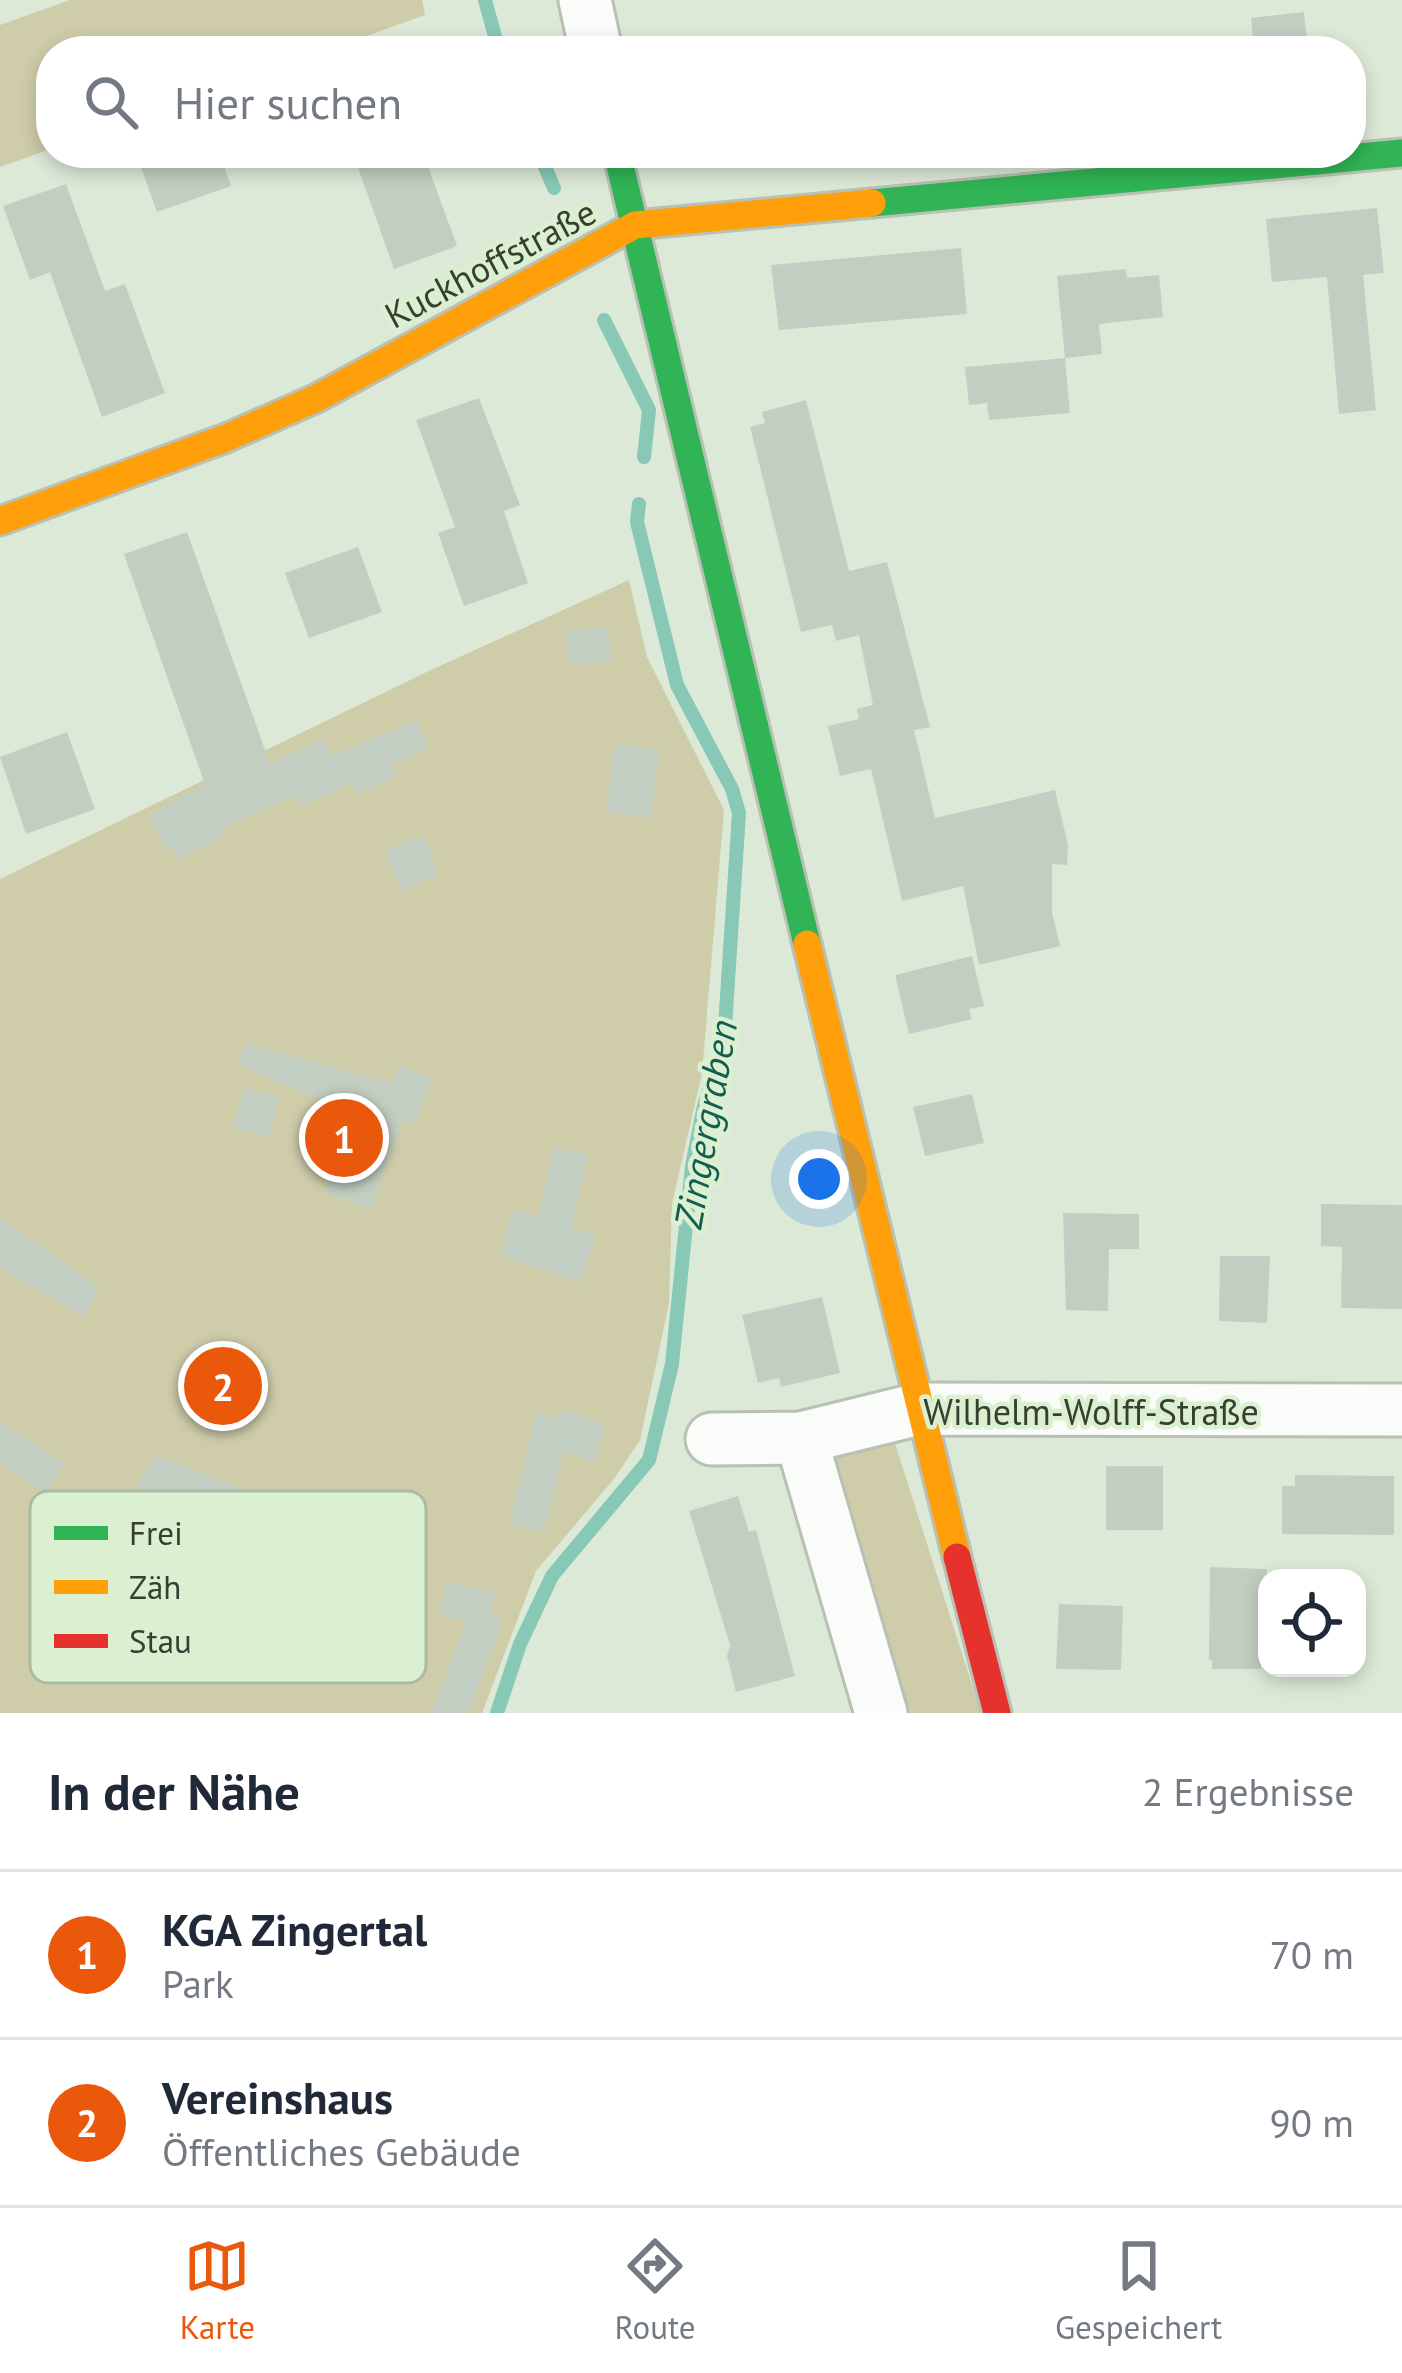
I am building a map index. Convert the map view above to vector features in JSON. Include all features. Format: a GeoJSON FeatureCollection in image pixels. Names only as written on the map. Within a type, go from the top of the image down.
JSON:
{"type":"FeatureCollection","features":[{"type":"Feature","properties":{"kind":"street"},"geometry":{"type":"LineString","coordinates":[[585,0],[593,36]]}},
{"type":"Feature","properties":{"kind":"street","name":"Kuckhoffstraße"},"geometry":{"type":"LineString","coordinates":[[1366,156],[1402,153]]}},
{"type":"Feature","properties":{"kind":"street"},"geometry":{"type":"LineString","coordinates":[[621,168],[919,1409],[997,1713]]}},
{"type":"Feature","properties":{"kind":"street","name":"Kuckhoffstraße"},"geometry":{"type":"LineString","coordinates":[[0,521],[226,438],[317,398],[635,225],[1242,168]]}},
{"type":"Feature","properties":{"kind":"street","name":"Wilhelm-Wolff-Straße"},"geometry":{"type":"LineString","coordinates":[[712,1439],[801,1438],[919,1409],[1402,1409]]}},
{"type":"Feature","properties":{"kind":"street"},"geometry":{"type":"LineString","coordinates":[[801,1438],[881,1713]]}},
{"type":"Feature","properties":{"kind":"shaded area"},"geometry":{"type":"Polygon","coordinates":[[[70,0],[422,0],[425,15],[367,36],[36,36],[36,154],[0,167],[0,25],[70,0]]]}},
{"type":"Feature","properties":{"kind":"shaded area"},"geometry":{"type":"Polygon","coordinates":[[[629,580],[647,657],[724,810],[702,1073],[672,1204],[669,1303],[640,1440],[614,1479],[536,1571],[482,1713],[0,1713],[0,879],[433,669],[629,580]]]}},
{"type":"Feature","properties":{"kind":"shaded area"},"geometry":{"type":"Polygon","coordinates":[[[892,1434],[981,1713],[897,1713],[830,1456],[892,1434]]]}},
{"type":"Feature","properties":{"kind":"building"},"geometry":{"type":"Polygon","coordinates":[[[1304,12],[1306,36],[1253,36],[1251,18],[1304,12]]]}},
{"type":"Feature","properties":{"kind":"building"},"geometry":{"type":"Polygon","coordinates":[[[141,168],[224,168],[231,186],[157,212],[141,168]]]}},
{"type":"Feature","properties":{"kind":"building"},"geometry":{"type":"Polygon","coordinates":[[[358,168],[428,168],[457,246],[394,269],[358,168]]]}},
{"type":"Feature","properties":{"kind":"building"},"geometry":{"type":"Polygon","coordinates":[[[66,184],[105,291],[125,284],[165,393],[102,417],[50,272],[30,280],[3,206],[66,184]]]}},
{"type":"Feature","properties":{"kind":"building"},"geometry":{"type":"Polygon","coordinates":[[[1377,208],[1384,273],[1363,275],[1376,410],[1339,414],[1327,277],[1272,282],[1266,219],[1377,208]]]}},
{"type":"Feature","properties":{"kind":"building"},"geometry":{"type":"Polygon","coordinates":[[[961,248],[967,314],[779,330],[771,265],[961,248]]]}},
{"type":"Feature","properties":{"kind":"building"},"geometry":{"type":"Polygon","coordinates":[[[1126,269],[1127,278],[1159,275],[1163,317],[1099,324],[1102,354],[1065,358],[1057,276],[1126,269]]]}},
{"type":"Feature","properties":{"kind":"building"},"geometry":{"type":"Polygon","coordinates":[[[1065,358],[1070,413],[989,420],[987,403],[969,405],[965,367],[1065,358]]]}},
{"type":"Feature","properties":{"kind":"building"},"geometry":{"type":"Polygon","coordinates":[[[479,398],[520,505],[504,511],[528,583],[464,606],[438,533],[455,527],[416,420],[479,398]]]}},
{"type":"Feature","properties":{"kind":"building"},"geometry":{"type":"Polygon","coordinates":[[[806,400],[849,571],[887,562],[930,727],[914,730],[935,818],[1055,790],[1068,845],[1067,865],[1052,864],[1052,912],[1060,946],[979,965],[963,886],[902,901],[871,769],[840,776],[828,726],[859,719],[857,709],[873,705],[859,635],[836,641],[832,625],[801,632],[750,427],[765,423],[762,412],[806,400]]]}},
{"type":"Feature","properties":{"kind":"building"},"geometry":{"type":"Polygon","coordinates":[[[187,532],[270,764],[323,739],[331,756],[417,720],[429,748],[391,765],[396,776],[357,794],[353,783],[301,806],[296,795],[218,830],[222,837],[178,859],[172,848],[167,851],[149,814],[205,785],[124,554],[187,532]]]}},
{"type":"Feature","properties":{"kind":"building"},"geometry":{"type":"Polygon","coordinates":[[[358,547],[382,612],[309,638],[285,573],[358,547]]]}},
{"type":"Feature","properties":{"kind":"building"},"geometry":{"type":"Polygon","coordinates":[[[608,627],[612,662],[569,665],[566,631],[608,627]]]}},
{"type":"Feature","properties":{"kind":"building"},"geometry":{"type":"Polygon","coordinates":[[[67,732],[95,809],[26,834],[0,757],[67,732]]]}},
{"type":"Feature","properties":{"kind":"building"},"geometry":{"type":"Polygon","coordinates":[[[615,744],[659,750],[651,818],[606,812],[615,744]]]}},
{"type":"Feature","properties":{"kind":"building"},"geometry":{"type":"Polygon","coordinates":[[[424,835],[439,875],[401,890],[386,849],[424,835]]]}},
{"type":"Feature","properties":{"kind":"building"},"geometry":{"type":"Polygon","coordinates":[[[972,956],[984,1006],[969,1009],[972,1019],[909,1034],[895,975],[972,956]]]}},
{"type":"Feature","properties":{"kind":"building"},"geometry":{"type":"Polygon","coordinates":[[[245,1044],[393,1083],[398,1066],[431,1078],[415,1124],[403,1120],[371,1209],[324,1192],[352,1113],[238,1065],[245,1044]]]}},
{"type":"Feature","properties":{"kind":"building"},"geometry":{"type":"Polygon","coordinates":[[[244,1088],[279,1098],[268,1137],[233,1128],[244,1088]]]}},
{"type":"Feature","properties":{"kind":"building"},"geometry":{"type":"Polygon","coordinates":[[[972,1094],[984,1143],[925,1156],[913,1107],[972,1094]]]}},
{"type":"Feature","properties":{"kind":"building"},"geometry":{"type":"Polygon","coordinates":[[[554,1147],[588,1155],[572,1228],[596,1236],[580,1282],[499,1255],[514,1209],[539,1217],[554,1147]]]}},
{"type":"Feature","properties":{"kind":"building"},"geometry":{"type":"Polygon","coordinates":[[[1321,1204],[1402,1205],[1402,1309],[1341,1308],[1342,1247],[1321,1246],[1321,1204]]]}},
{"type":"Feature","properties":{"kind":"building"},"geometry":{"type":"Polygon","coordinates":[[[1063,1213],[1139,1214],[1139,1249],[1109,1249],[1108,1311],[1066,1310],[1063,1213]]]}},
{"type":"Feature","properties":{"kind":"building"},"geometry":{"type":"Polygon","coordinates":[[[0,1218],[99,1288],[84,1317],[0,1267],[0,1218]]]}},
{"type":"Feature","properties":{"kind":"building"},"geometry":{"type":"Polygon","coordinates":[[[1220,1256],[1270,1256],[1267,1323],[1219,1321],[1220,1256]]]}},
{"type":"Feature","properties":{"kind":"building"},"geometry":{"type":"Polygon","coordinates":[[[822,1297],[840,1373],[781,1387],[779,1378],[758,1383],[742,1315],[822,1297]]]}},
{"type":"Feature","properties":{"kind":"building"},"geometry":{"type":"Polygon","coordinates":[[[197,1342],[272,1370],[253,1421],[178,1393],[197,1342]]]}},
{"type":"Feature","properties":{"kind":"building"},"geometry":{"type":"Polygon","coordinates":[[[561,1409],[606,1424],[594,1462],[564,1451],[544,1532],[510,1524],[537,1412],[557,1419],[561,1409]]]}},
{"type":"Feature","properties":{"kind":"building"},"geometry":{"type":"Polygon","coordinates":[[[0,1423],[65,1463],[47,1491],[0,1464],[0,1423]]]}},
{"type":"Feature","properties":{"kind":"building"},"geometry":{"type":"Polygon","coordinates":[[[155,1455],[237,1487],[236,1491],[137,1491],[146,1467],[150,1468],[155,1455]]]}},
{"type":"Feature","properties":{"kind":"building"},"geometry":{"type":"Polygon","coordinates":[[[1106,1466],[1163,1466],[1163,1530],[1106,1530],[1106,1466]]]}},
{"type":"Feature","properties":{"kind":"building"},"geometry":{"type":"Polygon","coordinates":[[[1295,1475],[1394,1476],[1394,1535],[1282,1534],[1282,1486],[1295,1486],[1295,1475]]]}},
{"type":"Feature","properties":{"kind":"building"},"geometry":{"type":"Polygon","coordinates":[[[738,1496],[749,1532],[756,1530],[795,1676],[736,1692],[727,1656],[730,1645],[689,1511],[738,1496]]]}},
{"type":"Feature","properties":{"kind":"building"},"geometry":{"type":"Polygon","coordinates":[[[1210,1567],[1267,1569],[1258,1569],[1258,1669],[1212,1669],[1210,1567]]]}},
{"type":"Feature","properties":{"kind":"building"},"geometry":{"type":"Polygon","coordinates":[[[446,1582],[496,1593],[490,1614],[503,1619],[468,1713],[431,1713],[467,1621],[439,1615],[446,1582]]]}},
{"type":"Feature","properties":{"kind":"building"},"geometry":{"type":"Polygon","coordinates":[[[1059,1604],[1123,1606],[1121,1670],[1056,1669],[1059,1604]]]}},
{"type":"Feature","properties":{"kind":"waterway","name":"Zingergraben"},"geometry":{"type":"LineString","coordinates":[[485,0],[495,36]]}},
{"type":"Feature","properties":{"kind":"waterway","name":"Zingergraben"},"geometry":{"type":"LineString","coordinates":[[545,168],[554,188]]}},
{"type":"Feature","properties":{"kind":"waterway","name":"Zingergraben"},"geometry":{"type":"LineString","coordinates":[[604,320],[649,410],[644,457]]}},
{"type":"Feature","properties":{"kind":"waterway","name":"Zingergraben"},"geometry":{"type":"LineString","coordinates":[[497,1713],[520,1644],[552,1576],[649,1460],[672,1364],[692,1166],[724,1042],[739,813],[732,789],[677,685],[637,522],[639,504]]}},
{"type":"Feature","properties":{"kind":"traffic: fast"},"geometry":{"type":"LineString","coordinates":[[1366,156],[1402,153]]}},
{"type":"Feature","properties":{"kind":"traffic: fast"},"geometry":{"type":"LineString","coordinates":[[621,168],[807,944]]}},
{"type":"Feature","properties":{"kind":"traffic: fast"},"geometry":{"type":"LineString","coordinates":[[872,203],[1243,168]]}},
{"type":"Feature","properties":{"kind":"traffic: slow"},"geometry":{"type":"LineString","coordinates":[[0,521],[226,438],[317,398],[635,225],[872,203]]}},
{"type":"Feature","properties":{"kind":"traffic: slow"},"geometry":{"type":"LineString","coordinates":[[807,944],[957,1557]]}},
{"type":"Feature","properties":{"kind":"traffic: jam"},"geometry":{"type":"LineString","coordinates":[[957,1557],[997,1713]]}},
{"type":"Feature","properties":{"kind":"place","name":"KGA Zingertal"},"geometry":{"type":"Point","coordinates":[344,1138]}},
{"type":"Feature","properties":{"kind":"place","name":"Vereinshaus"},"geometry":{"type":"Point","coordinates":[223,1386]}}]}
